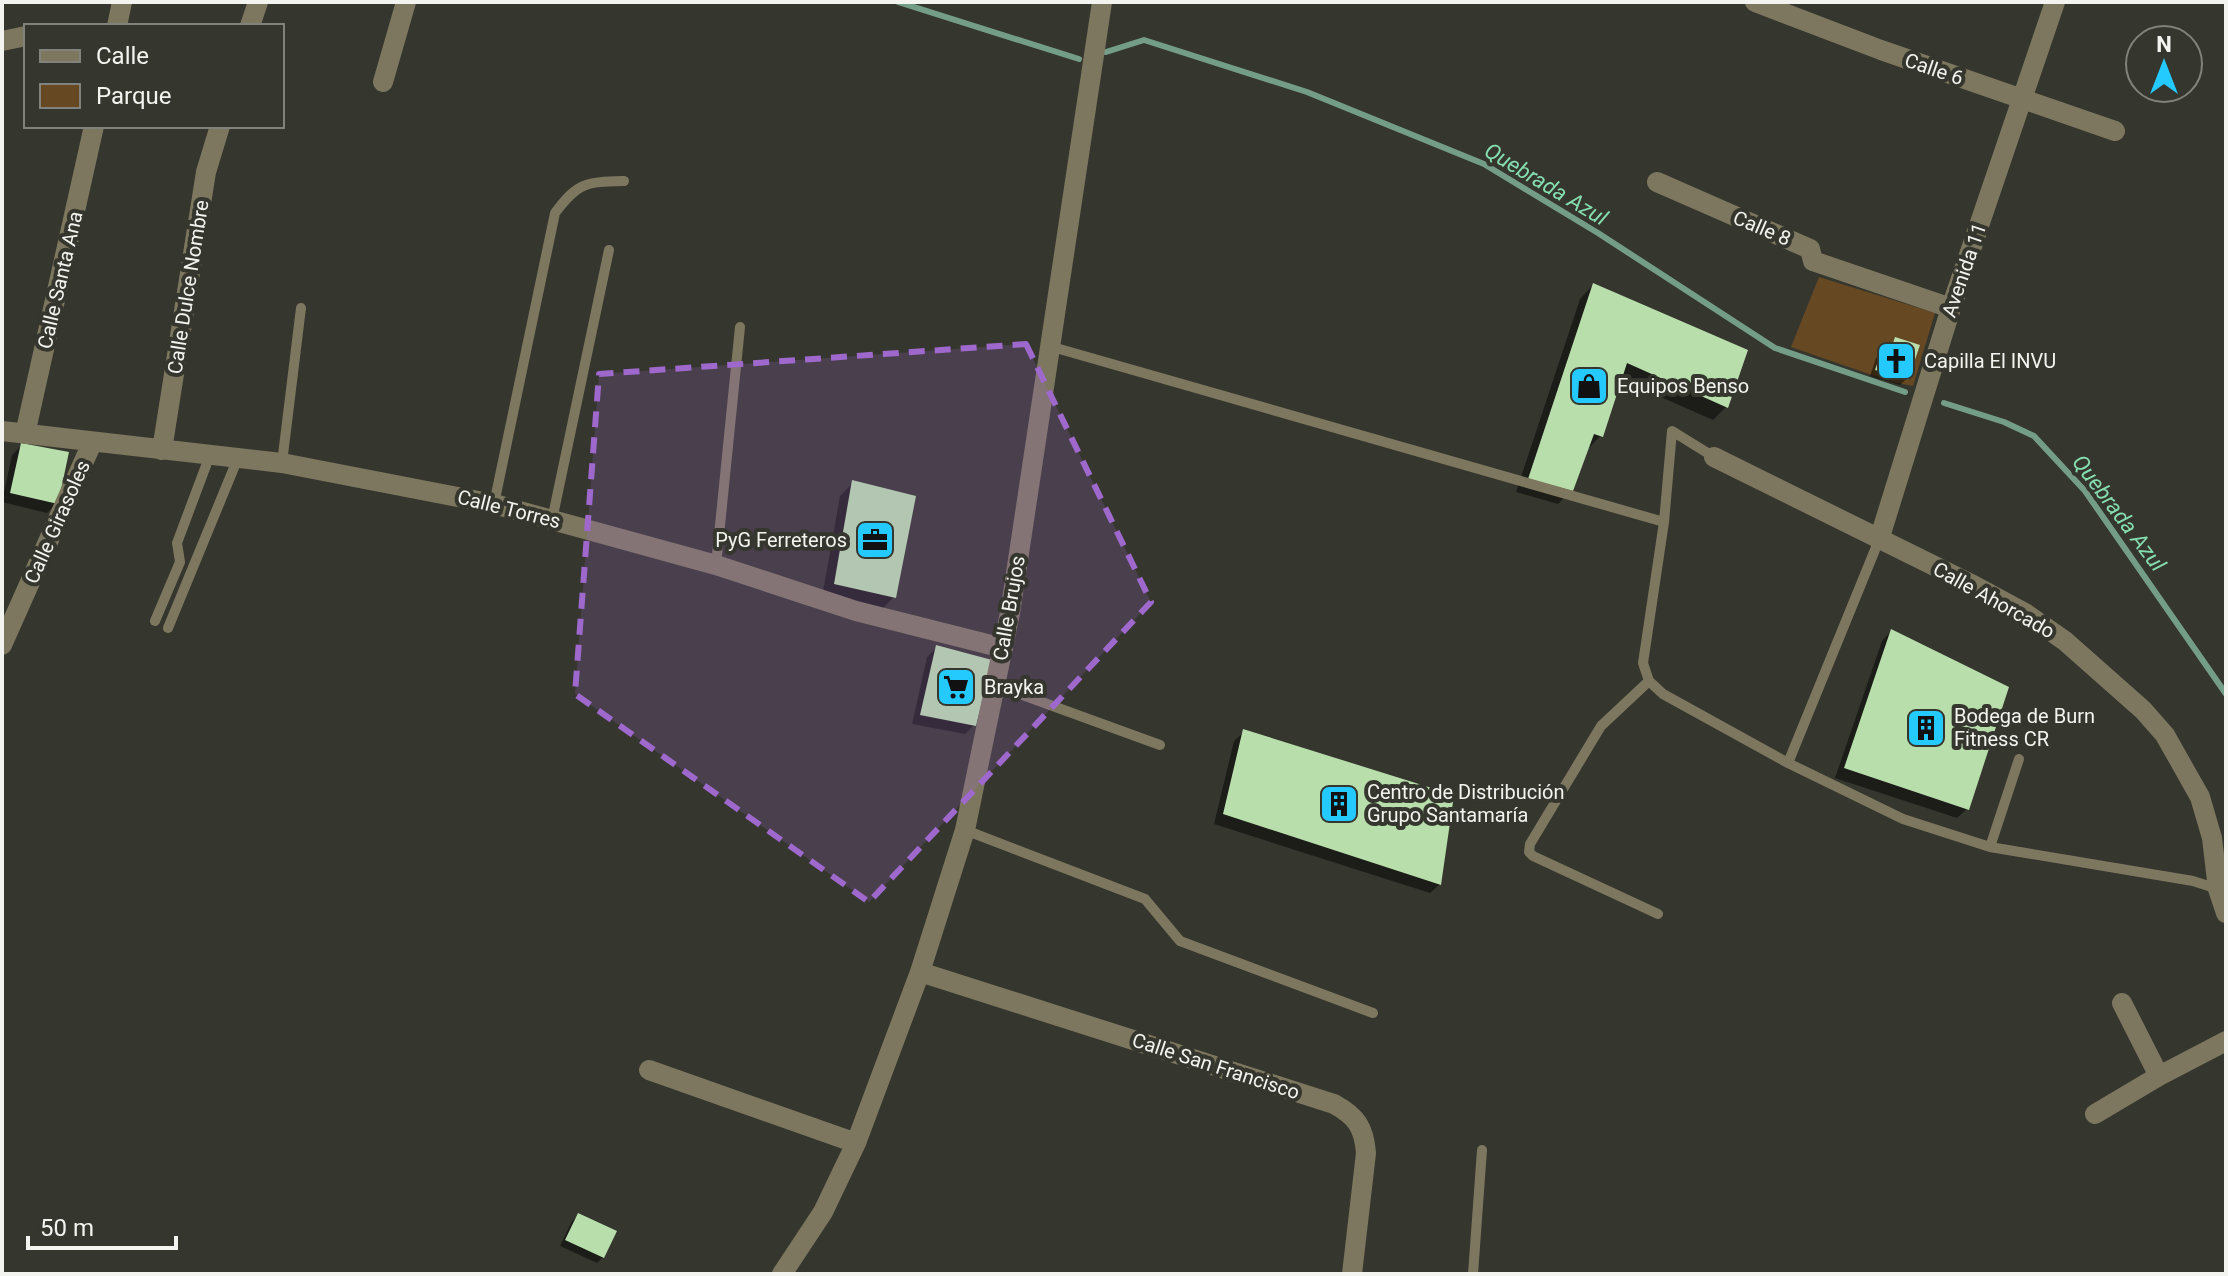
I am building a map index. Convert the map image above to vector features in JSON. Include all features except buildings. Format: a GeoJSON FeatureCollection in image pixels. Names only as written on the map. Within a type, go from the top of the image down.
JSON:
{"type":"FeatureCollection","features":[{"type":"Feature","properties":{"kind":"street"},"geometry":{"type":"LineString","coordinates":[[117,24],[122,2]]}},
{"type":"Feature","properties":{"kind":"street"},"geometry":{"type":"LineString","coordinates":[[251,24],[258,2]]}},
{"type":"Feature","properties":{"kind":"street"},"geometry":{"type":"LineString","coordinates":[[383,82],[406,2]]}},
{"type":"Feature","properties":{"kind":"street","name":"Calle Brujos"},"geometry":{"type":"LineString","coordinates":[[782,1274],[823,1212],[856,1143],[920,972],[965,830],[1003,648],[1102,2]]}},
{"type":"Feature","properties":{"kind":"street","name":"Calle 6"},"geometry":{"type":"LineString","coordinates":[[1755,2],[2115,131]]}},
{"type":"Feature","properties":{"kind":"street","name":"Avenida 11"},"geometry":{"type":"LineString","coordinates":[[1879,540],[1951,308],[2055,2]]}},
{"type":"Feature","properties":{"kind":"street"},"geometry":{"type":"LineString","coordinates":[[2,41],[24,36]]}},
{"type":"Feature","properties":{"kind":"street","name":"Calle Santa Ana"},"geometry":{"type":"LineString","coordinates":[[25,434],[94,128]]}},
{"type":"Feature","properties":{"kind":"street","name":"Calle Dulce Nombre"},"geometry":{"type":"LineString","coordinates":[[162,450],[206,172],[219,128]]}},
{"type":"Feature","properties":{"kind":"street","name":"Calle 8"},"geometry":{"type":"LineString","coordinates":[[1657,182],[1810,249],[1813,261],[1951,308]]}},
{"type":"Feature","properties":{"kind":"street","name":"Calle Torres"},"geometry":{"type":"LineString","coordinates":[[2,431],[282,463],[494,504],[716,565],[856,611],[1003,648]]}},
{"type":"Feature","properties":{"kind":"street","name":"Calle Girasoles"},"geometry":{"type":"LineString","coordinates":[[2,645],[92,443]]}},
{"type":"Feature","properties":{"kind":"street","name":"Calle Ahorcado"},"geometry":{"type":"LineString","coordinates":[[1714,457],[2025,613],[2065,641],[2143,710],[2165,735],[2200,797],[2212,838],[2218,889],[2226,913]]}},
{"type":"Feature","properties":{"kind":"street","name":"Calle San Francisco"},"geometry":{"type":"LineString","coordinates":[[920,972],[1334,1104],[1351,1113],[1365,1134],[1366,1153],[1352,1274]]}},
{"type":"Feature","properties":{"kind":"street"},"geometry":{"type":"LineString","coordinates":[[2122,1003],[2159,1076]]}},
{"type":"Feature","properties":{"kind":"street"},"geometry":{"type":"LineString","coordinates":[[2095,1114],[2226,1041]]}},
{"type":"Feature","properties":{"kind":"street"},"geometry":{"type":"LineString","coordinates":[[649,1070],[856,1143]]}},
{"type":"Feature","properties":{"kind":"lane"},"geometry":{"type":"LineString","coordinates":[[494,504],[555,213],[571,192],[595,181],[624,181]]}},
{"type":"Feature","properties":{"kind":"lane"},"geometry":{"type":"LineString","coordinates":[[552,520],[609,250]]}},
{"type":"Feature","properties":{"kind":"lane"},"geometry":{"type":"LineString","coordinates":[[282,463],[301,308]]}},
{"type":"Feature","properties":{"kind":"lane"},"geometry":{"type":"LineString","coordinates":[[716,565],[740,327]]}},
{"type":"Feature","properties":{"kind":"lane"},"geometry":{"type":"LineString","coordinates":[[1049,346],[1664,522]]}},
{"type":"Feature","properties":{"kind":"lane"},"geometry":{"type":"LineString","coordinates":[[1714,457],[1672,431],[1664,522],[1643,663],[1649,681],[1663,694],[1788,763],[1903,819],[1990,847],[2193,881],[2218,889]]}},
{"type":"Feature","properties":{"kind":"lane"},"geometry":{"type":"LineString","coordinates":[[155,621],[180,562],[177,543],[210,455]]}},
{"type":"Feature","properties":{"kind":"lane"},"geometry":{"type":"LineString","coordinates":[[168,628],[238,458]]}},
{"type":"Feature","properties":{"kind":"lane"},"geometry":{"type":"LineString","coordinates":[[1788,763],[1879,540]]}},
{"type":"Feature","properties":{"kind":"lane"},"geometry":{"type":"LineString","coordinates":[[1649,681],[1601,726],[1530,844],[1529,852],[1658,914]]}},
{"type":"Feature","properties":{"kind":"lane"},"geometry":{"type":"LineString","coordinates":[[995,685],[1160,745]]}},
{"type":"Feature","properties":{"kind":"lane"},"geometry":{"type":"LineString","coordinates":[[1990,847],[2019,759]]}},
{"type":"Feature","properties":{"kind":"lane"},"geometry":{"type":"LineString","coordinates":[[965,830],[1145,899],[1180,941],[1373,1013]]}},
{"type":"Feature","properties":{"kind":"lane"},"geometry":{"type":"LineString","coordinates":[[1473,1274],[1482,1150]]}},
{"type":"Feature","properties":{"kind":"highlighted area"},"geometry":{"type":"Polygon","coordinates":[[[1026,344],[1151,602],[869,902],[575,694],[599,374],[1026,344]]]}},
{"type":"Feature","properties":{"kind":"green space"},"geometry":{"type":"Polygon","coordinates":[[[1819,277],[1935,313],[1913,386],[1889,381],[1791,347],[1819,277]]]}},
{"type":"Feature","properties":{"kind":"waterway","name":"Quebrada Azul"},"geometry":{"type":"LineString","coordinates":[[898,2],[1079,59]]}},
{"type":"Feature","properties":{"kind":"waterway","name":"Quebrada Azul"},"geometry":{"type":"LineString","coordinates":[[1106,52],[1144,40],[1307,92],[1484,164],[1598,233],[1775,348],[1905,392]]}},
{"type":"Feature","properties":{"kind":"waterway","name":"Quebrada Azul"},"geometry":{"type":"LineString","coordinates":[[1944,403],[2004,422],[2034,436],[2085,491],[2226,694]]}},
{"type":"Feature","properties":{"kind":"place","name":"Capilla El INVU"},"geometry":{"type":"Point","coordinates":[1896,361]}},
{"type":"Feature","properties":{"kind":"place","name":"Equipos Benso"},"geometry":{"type":"Point","coordinates":[1589,386]}},
{"type":"Feature","properties":{"kind":"place","name":"PyG Ferreteros"},"geometry":{"type":"Point","coordinates":[875,540]}},
{"type":"Feature","properties":{"kind":"place","name":"Brayka"},"geometry":{"type":"Point","coordinates":[956,687]}},
{"type":"Feature","properties":{"kind":"place","name":"Bodega de Burn Fitness CR"},"geometry":{"type":"Point","coordinates":[1926,728]}},
{"type":"Feature","properties":{"kind":"place","name":"Centro de Distribución Grupo Santamaría"},"geometry":{"type":"Point","coordinates":[1339,804]}}]}
